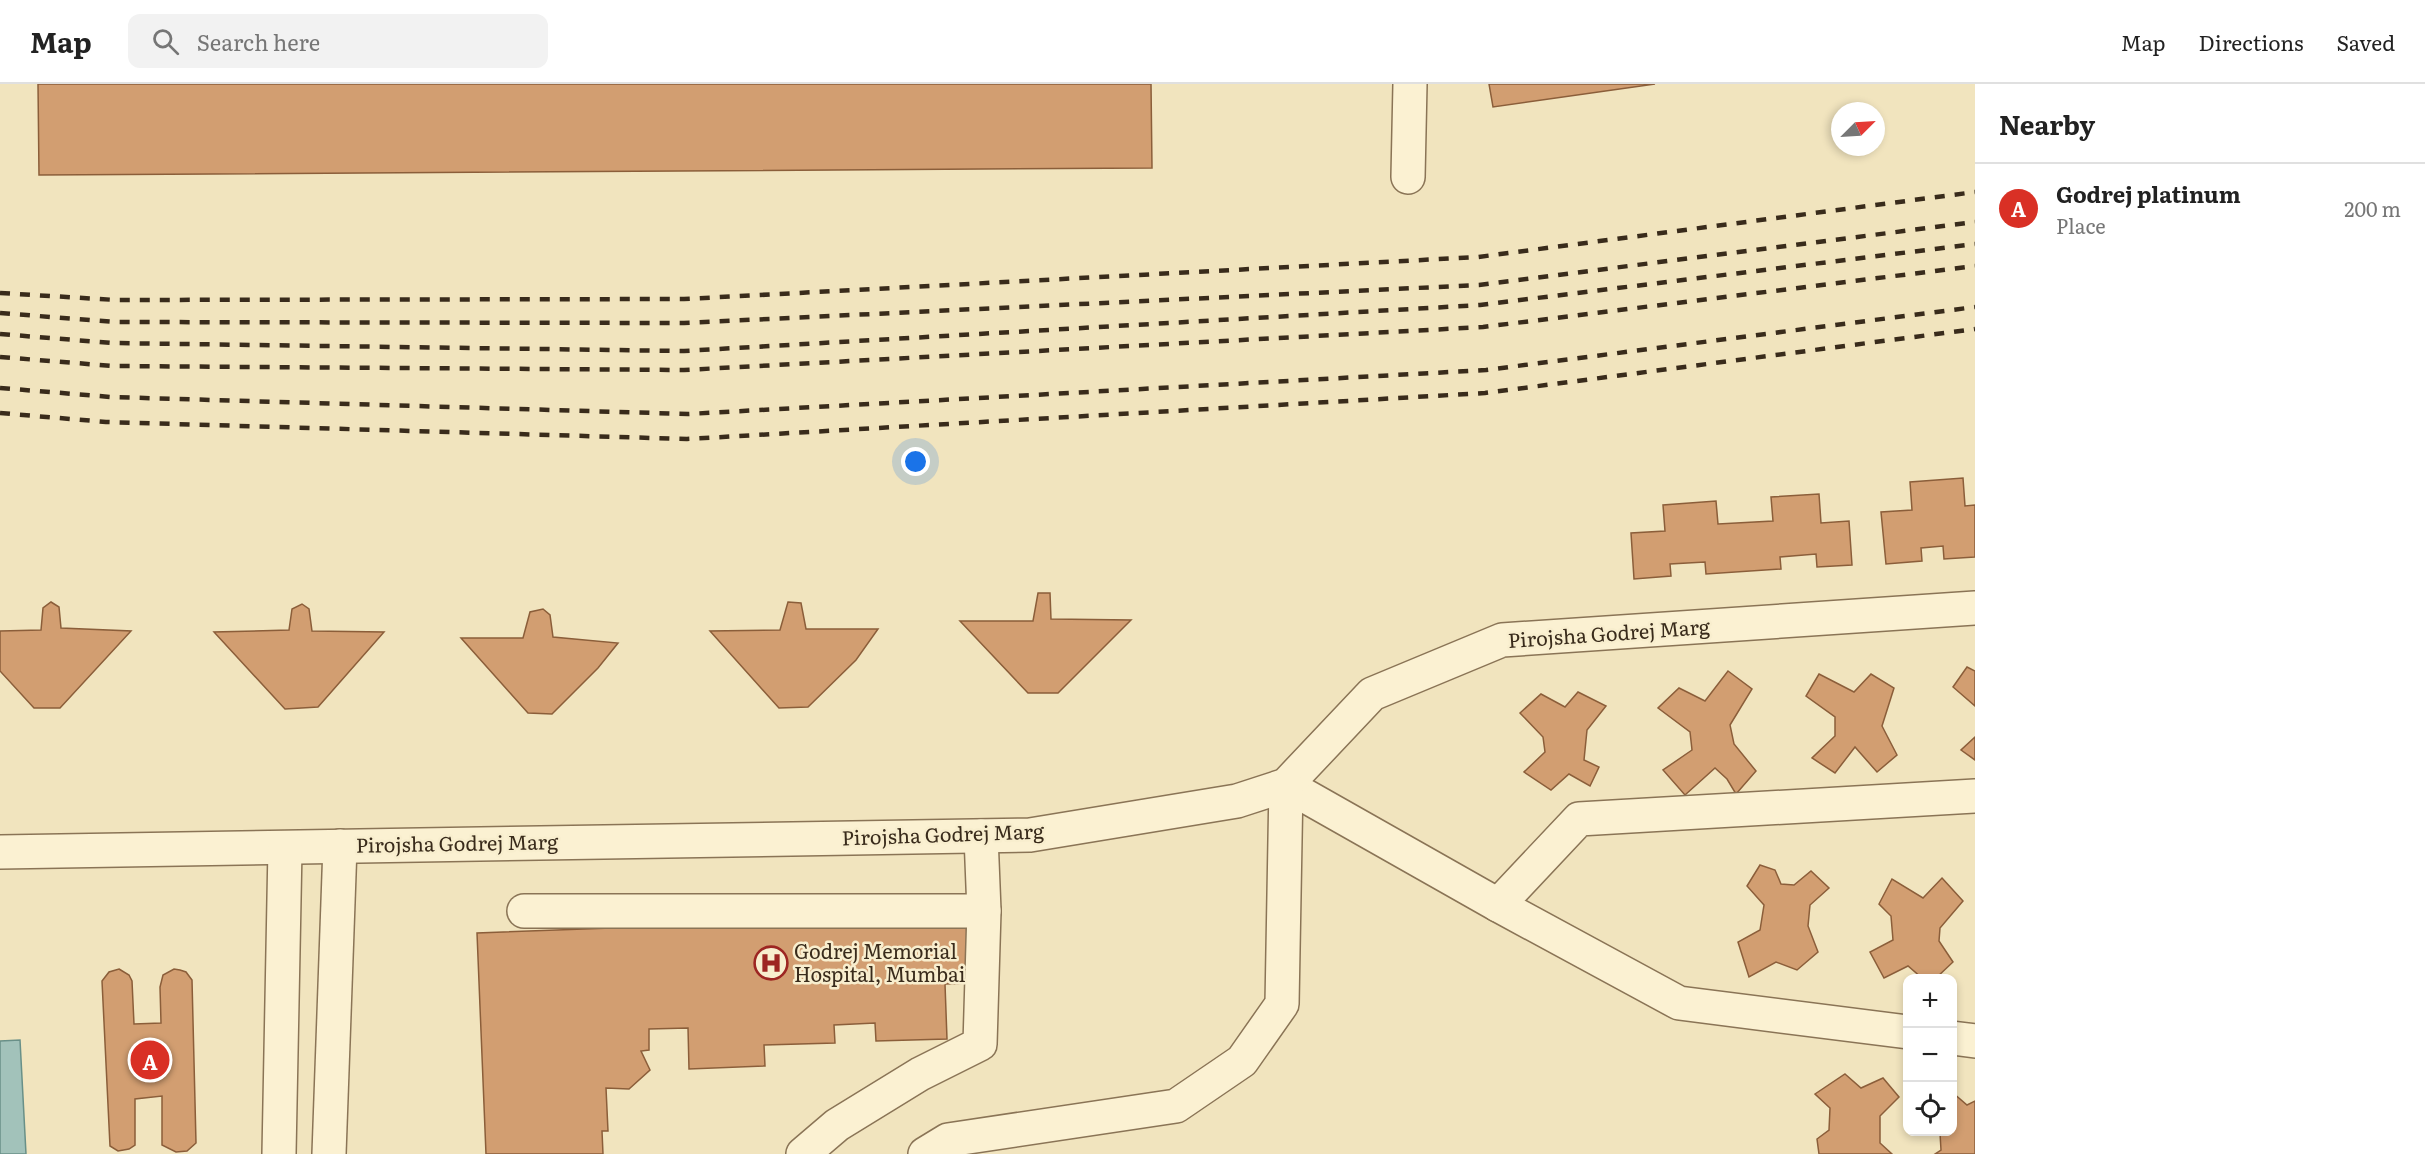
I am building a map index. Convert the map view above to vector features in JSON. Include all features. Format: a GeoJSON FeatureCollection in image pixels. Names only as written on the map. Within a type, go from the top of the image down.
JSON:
{"type":"FeatureCollection","features":[{"type":"Feature","properties":{"kind":"street"},"geometry":{"type":"LineString","coordinates":[[1408,177],[1410,84]]}},
{"type":"Feature","properties":{"kind":"street","name":"Pirojsha Godrej Marg"},"geometry":{"type":"LineString","coordinates":[[0,852],[1030,835],[1237,801],[1286,784],[1372,694],[1502,640],[1975,608]]}},
{"type":"Feature","properties":{"kind":"street"},"geometry":{"type":"LineString","coordinates":[[925,1154],[948,1140],[1176,1106],[1242,1061],[1282,1004],[1286,784],[1498,905],[1679,1003],[1903,1031]]}},
{"type":"Feature","properties":{"kind":"street"},"geometry":{"type":"LineString","coordinates":[[1498,905],[1579,819],[1975,796]]}},
{"type":"Feature","properties":{"kind":"street"},"geometry":{"type":"LineString","coordinates":[[802,1154],[837,1125],[920,1074],[980,1044],[984,911],[981,836]]}},
{"type":"Feature","properties":{"kind":"street"},"geometry":{"type":"LineString","coordinates":[[329,1154],[340,846]]}},
{"type":"Feature","properties":{"kind":"street"},"geometry":{"type":"LineString","coordinates":[[279,1154],[285,848]]}},
{"type":"Feature","properties":{"kind":"street"},"geometry":{"type":"LineString","coordinates":[[524,911],[984,911]]}},
{"type":"Feature","properties":{"kind":"street"},"geometry":{"type":"LineString","coordinates":[[1957,1039],[1975,1041]]}},
{"type":"Feature","properties":{"kind":"water"},"geometry":{"type":"Polygon","coordinates":[[[20,1040],[26,1154],[0,1154],[0,1041],[20,1040]]]}},
{"type":"Feature","properties":{"kind":"building"},"geometry":{"type":"Polygon","coordinates":[[[38,84],[1151,84],[1152,168],[39,175],[38,84]]]}},
{"type":"Feature","properties":{"kind":"building"},"geometry":{"type":"Polygon","coordinates":[[[1489,84],[1655,84],[1493,107],[1489,84]]]}},
{"type":"Feature","properties":{"kind":"building"},"geometry":{"type":"Polygon","coordinates":[[[1963,478],[1965,506],[1975,505],[1975,557],[1944,559],[1943,546],[1921,548],[1922,561],[1886,564],[1881,512],[1912,510],[1910,482],[1963,478]]]}},
{"type":"Feature","properties":{"kind":"building"},"geometry":{"type":"Polygon","coordinates":[[[1819,494],[1821,523],[1849,521],[1852,565],[1817,567],[1816,554],[1780,557],[1781,569],[1706,574],[1705,562],[1670,564],[1671,576],[1634,579],[1631,533],[1665,531],[1663,505],[1716,501],[1718,524],[1773,521],[1771,497],[1819,494]]]}},
{"type":"Feature","properties":{"kind":"building"},"geometry":{"type":"Polygon","coordinates":[[[1038,593],[1050,593],[1051,619],[1131,620],[1058,693],[1028,693],[960,621],[1033,621],[1038,593]]]}},
{"type":"Feature","properties":{"kind":"building"},"geometry":{"type":"Polygon","coordinates":[[[51,602],[59,607],[61,628],[131,631],[60,708],[34,708],[0,671],[0,631],[41,630],[43,608],[51,602]]]}},
{"type":"Feature","properties":{"kind":"building"},"geometry":{"type":"Polygon","coordinates":[[[788,602],[801,603],[806,629],[878,629],[856,660],[808,707],[779,708],[710,631],[780,630],[788,602]]]}},
{"type":"Feature","properties":{"kind":"building"},"geometry":{"type":"Polygon","coordinates":[[[302,604],[309,609],[312,631],[384,632],[318,707],[285,709],[214,632],[289,630],[292,609],[302,604]]]}},
{"type":"Feature","properties":{"kind":"building"},"geometry":{"type":"Polygon","coordinates":[[[543,609],[550,615],[553,637],[618,643],[598,668],[552,714],[528,713],[461,638],[523,638],[530,612],[543,609]]]}},
{"type":"Feature","properties":{"kind":"building"},"geometry":{"type":"Polygon","coordinates":[[[1967,667],[1975,671],[1975,706],[1953,687],[1967,667]]]}},
{"type":"Feature","properties":{"kind":"building"},"geometry":{"type":"Polygon","coordinates":[[[1728,671],[1752,689],[1730,725],[1734,744],[1756,771],[1736,794],[1727,779],[1715,768],[1685,795],[1663,770],[1692,750],[1690,732],[1658,708],[1679,688],[1705,701],[1728,671]]]}},
{"type":"Feature","properties":{"kind":"building"},"geometry":{"type":"Polygon","coordinates":[[[1819,674],[1854,692],[1871,674],[1894,688],[1882,726],[1897,755],[1877,772],[1855,747],[1835,773],[1812,758],[1835,736],[1835,717],[1806,696],[1819,674]]]}},
{"type":"Feature","properties":{"kind":"building"},"geometry":{"type":"Polygon","coordinates":[[[1578,692],[1606,706],[1587,730],[1584,760],[1599,767],[1590,786],[1569,774],[1551,790],[1524,772],[1545,752],[1543,737],[1520,713],[1541,694],[1565,707],[1578,692]]]}},
{"type":"Feature","properties":{"kind":"building"},"geometry":{"type":"Polygon","coordinates":[[[1975,737],[1975,760],[1961,750],[1975,737]]]}},
{"type":"Feature","properties":{"kind":"building"},"geometry":{"type":"Polygon","coordinates":[[[1760,865],[1775,870],[1781,884],[1794,885],[1811,871],[1829,888],[1810,905],[1808,926],[1818,952],[1797,970],[1776,962],[1749,977],[1738,942],[1760,930],[1764,905],[1747,886],[1760,865]]]}},
{"type":"Feature","properties":{"kind":"building"},"geometry":{"type":"Polygon","coordinates":[[[1942,878],[1963,901],[1940,928],[1939,941],[1953,962],[1940,974],[1917,974],[1908,966],[1884,978],[1870,952],[1893,940],[1891,916],[1879,904],[1892,879],[1923,898],[1942,878]]]}},
{"type":"Feature","properties":{"kind":"building"},"geometry":{"type":"Polygon","coordinates":[[[966,915],[969,983],[945,984],[947,1039],[876,1041],[875,1023],[834,1025],[835,1043],[764,1045],[765,1066],[689,1069],[688,1028],[649,1029],[649,1050],[641,1051],[650,1070],[629,1089],[606,1088],[608,1131],[602,1131],[603,1154],[486,1154],[477,933],[966,915]]]}},
{"type":"Feature","properties":{"kind":"building"},"geometry":{"type":"Polygon","coordinates":[[[119,969],[129,975],[132,981],[134,1024],[161,1023],[160,987],[163,975],[174,969],[180,970],[186,972],[192,980],[196,1143],[187,1151],[176,1152],[162,1145],[162,1096],[135,1099],[135,1145],[118,1151],[110,1146],[102,981],[109,972],[119,969]]]}},
{"type":"Feature","properties":{"kind":"building"},"geometry":{"type":"Polygon","coordinates":[[[1845,1074],[1861,1088],[1883,1078],[1899,1097],[1880,1116],[1880,1143],[1892,1154],[1819,1154],[1817,1139],[1829,1130],[1830,1108],[1815,1094],[1845,1074]]]}},
{"type":"Feature","properties":{"kind":"building"},"geometry":{"type":"Polygon","coordinates":[[[1957,1096],[1967,1105],[1975,1101],[1975,1154],[1935,1154],[1941,1150],[1940,1136],[1957,1136],[1957,1096]]]}},
{"type":"Feature","properties":{"kind":"railway"},"geometry":{"type":"LineString","coordinates":[[0,293],[116,300],[684,299],[1478,257],[1975,192]]}},
{"type":"Feature","properties":{"kind":"railway"},"geometry":{"type":"LineString","coordinates":[[0,313],[115,322],[684,323],[1479,285],[1975,222]]}},
{"type":"Feature","properties":{"kind":"railway"},"geometry":{"type":"LineString","coordinates":[[0,334],[112,343],[684,351],[1480,305],[1975,244]]}},
{"type":"Feature","properties":{"kind":"railway"},"geometry":{"type":"LineString","coordinates":[[0,357],[113,366],[684,370],[1483,327],[1975,266]]}},
{"type":"Feature","properties":{"kind":"railway"},"geometry":{"type":"LineString","coordinates":[[0,388],[111,397],[688,414],[1486,370],[1975,307]]}},
{"type":"Feature","properties":{"kind":"railway"},"geometry":{"type":"LineString","coordinates":[[0,413],[106,422],[687,439],[1485,393],[1975,329]]}},
{"type":"Feature","properties":{"kind":"place","name":"Godrej Memorial Hospital, Mumbai"},"geometry":{"type":"Point","coordinates":[771,963]}},
{"type":"Feature","properties":{"kind":"place","name":"Godrej platinum"},"geometry":{"type":"Point","coordinates":[150,1060]}}]}
